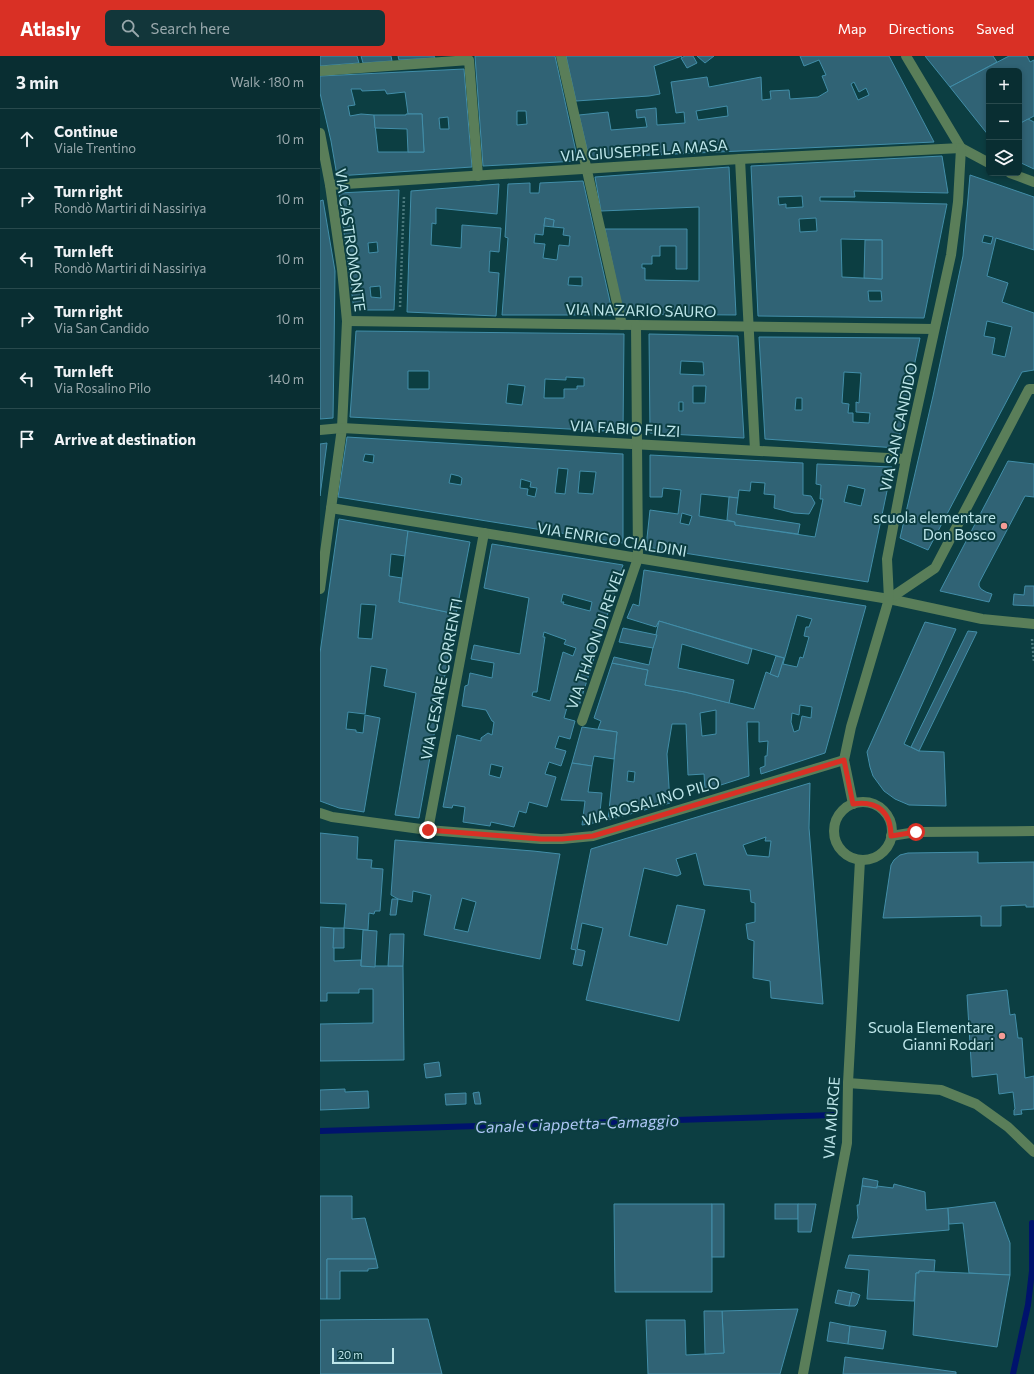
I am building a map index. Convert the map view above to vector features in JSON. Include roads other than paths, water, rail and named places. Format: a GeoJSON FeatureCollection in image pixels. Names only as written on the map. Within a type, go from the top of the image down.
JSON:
{"type":"FeatureCollection","features":[{"type":"Feature","properties":{"kind":"street"},"geometry":{"type":"LineString","coordinates":[[561,56],[622,325]]}},
{"type":"Feature","properties":{"kind":"street"},"geometry":{"type":"LineString","coordinates":[[906,56],[961,148],[986,161]]}},
{"type":"Feature","properties":{"kind":"street"},"geometry":{"type":"LineString","coordinates":[[320,71],[469,60],[478,176]]}},
{"type":"Feature","properties":{"kind":"street","name":"VIA CASTROMONTE"},"geometry":{"type":"LineString","coordinates":[[320,133],[330,185],[342,269],[347,321],[342,428],[331,508],[323,549],[320,589]]}},
{"type":"Feature","properties":{"kind":"street","name":"VIA GIUSEPPE LA MASA"},"geometry":{"type":"LineString","coordinates":[[330,185],[740,159],[961,148]]}},
{"type":"Feature","properties":{"kind":"street","name":"VIA SAN CANDIDO"},"geometry":{"type":"LineString","coordinates":[[853,804],[844,760],[851,727],[889,599],[887,560],[906,458],[951,255],[958,202],[961,148]]}},
{"type":"Feature","properties":{"kind":"street"},"geometry":{"type":"LineString","coordinates":[[740,159],[755,450]]}},
{"type":"Feature","properties":{"kind":"street"},"geometry":{"type":"LineString","coordinates":[[1018,176],[1034,182]]}},
{"type":"Feature","properties":{"kind":"street","name":"VIA NAZARIO SAURO"},"geometry":{"type":"LineString","coordinates":[[347,321],[934,329]]}},
{"type":"Feature","properties":{"kind":"street","name":"VIA THAON DI REVEL"},"geometry":{"type":"LineString","coordinates":[[582,721],[638,558],[636,325]]}},
{"type":"Feature","properties":{"kind":"street"},"geometry":{"type":"LineString","coordinates":[[889,599],[935,568],[1029,389],[1034,389]]}},
{"type":"Feature","properties":{"kind":"street","name":"VIA FABIO FILZI"},"geometry":{"type":"LineString","coordinates":[[320,430],[342,428],[906,458]]}},
{"type":"Feature","properties":{"kind":"street","name":"VIA ENRICO CIALDINI"},"geometry":{"type":"LineString","coordinates":[[331,508],[889,599],[982,619],[1033,624]]}},
{"type":"Feature","properties":{"kind":"street","name":"VIA CESARE CORRENTI"},"geometry":{"type":"LineString","coordinates":[[428,830],[484,533]]}},
{"type":"Feature","properties":{"kind":"street","name":"VIA ROSALINO PILO"},"geometry":{"type":"LineString","coordinates":[[320,812],[332,817],[428,830],[541,839],[562,839],[593,836],[844,760]]}},
{"type":"Feature","properties":{"kind":"street"},"geometry":{"type":"LineString","coordinates":[[863,802],[873,804],[888,817],[891,826],[891,836],[888,845],[877,857],[868,860],[860,860],[850,858],[842,852],[836,844],[834,825],[838,816],[844,809],[853,804],[863,802]]}},
{"type":"Feature","properties":{"kind":"street"},"geometry":{"type":"LineString","coordinates":[[891,836],[916,832],[1034,831]]}},
{"type":"Feature","properties":{"kind":"street","name":"VIA MURGE"},"geometry":{"type":"LineString","coordinates":[[803,1374],[847,1143],[848,1088],[860,860]]}},
{"type":"Feature","properties":{"kind":"street"},"geometry":{"type":"LineString","coordinates":[[848,1088],[941,1090],[976,1104],[1008,1127],[1034,1152]]}},
{"type":"Feature","properties":{"kind":"waterway","name":"Canale Ciappetta-Camaggio"},"geometry":{"type":"LineString","coordinates":[[320,1131],[835,1115]]}},
{"type":"Feature","properties":{"kind":"waterway","name":"Canale Ciappetta-Camaggio"},"geometry":{"type":"LineString","coordinates":[[1013,1374],[1028,1305],[1032,1271],[1032,1223]]}},
{"type":"Feature","properties":{"kind":"place","name":"scuola elementare Don Bosco"},"geometry":{"type":"Point","coordinates":[1004,526]}},
{"type":"Feature","properties":{"kind":"place","name":"Scuola Elementare Gianni Rodari"},"geometry":{"type":"Point","coordinates":[1002,1036]}}]}
